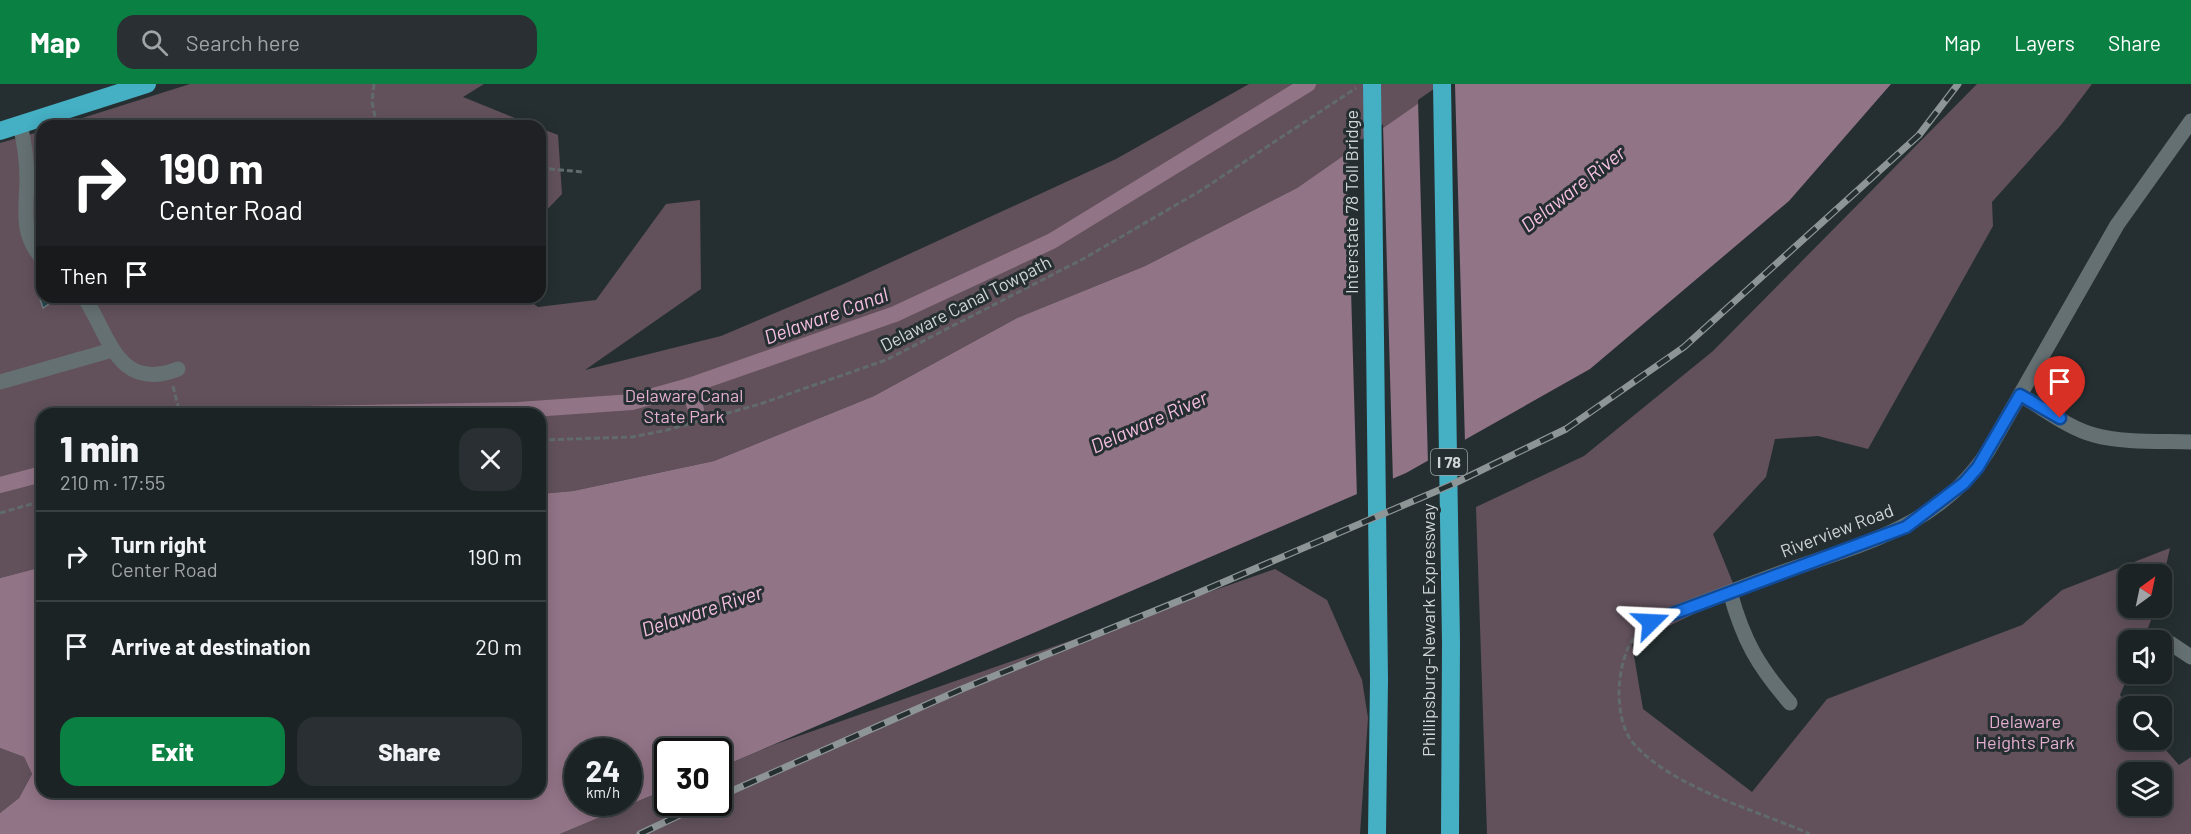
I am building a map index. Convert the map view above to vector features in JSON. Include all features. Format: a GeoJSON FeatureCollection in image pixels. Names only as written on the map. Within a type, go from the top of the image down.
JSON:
{"type":"FeatureCollection","features":[{"type":"Feature","properties":{"kind":"highway"},"geometry":{"type":"LineString","coordinates":[[0,130],[147,84]]}},
{"type":"Feature","properties":{"kind":"highway","name":"Interstate 78 Toll Bridge"},"geometry":{"type":"LineString","coordinates":[[1372,84],[1379,680],[1377,834]]}},
{"type":"Feature","properties":{"kind":"highway","name":"Phillipsburg-Newark Expressway"},"geometry":{"type":"LineString","coordinates":[[1442,84],[1451,642],[1450,834]]}},
{"type":"Feature","properties":{"kind":"street","name":"Riverview Road"},"geometry":{"type":"LineString","coordinates":[[1651,622],[1906,527],[1964,483],[1983,459],[2117,225],[2191,121]]}},
{"type":"Feature","properties":{"kind":"street"},"geometry":{"type":"LineString","coordinates":[[20,125],[26,158],[27,233],[36,251]]}},
{"type":"Feature","properties":{"kind":"street"},"geometry":{"type":"LineString","coordinates":[[87,303],[120,361],[135,371],[152,375],[178,369]]}},
{"type":"Feature","properties":{"kind":"street"},"geometry":{"type":"LineString","coordinates":[[0,382],[112,350]]}},
{"type":"Feature","properties":{"kind":"street"},"geometry":{"type":"LineString","coordinates":[[2020,395],[2079,430],[2093,435],[2116,439],[2191,442]]}},
{"type":"Feature","properties":{"kind":"street"},"geometry":{"type":"LineString","coordinates":[[1730,592],[1739,625],[1755,660],[1790,703]]}},
{"type":"Feature","properties":{"kind":"street"},"geometry":{"type":"LineString","coordinates":[[2172,644],[2191,657]]}},
{"type":"Feature","properties":{"kind":"path"},"geometry":{"type":"LineString","coordinates":[[374,84],[372,102],[376,120]]}},
{"type":"Feature","properties":{"kind":"path","name":"Delaware Canal Towpath"},"geometry":{"type":"LineString","coordinates":[[546,440],[632,436],[667,430],[760,404],[886,360],[950,329],[1103,248],[1200,191],[1362,84]]}},
{"type":"Feature","properties":{"kind":"path"},"geometry":{"type":"LineString","coordinates":[[546,169],[583,172]]}},
{"type":"Feature","properties":{"kind":"path"},"geometry":{"type":"LineString","coordinates":[[176,398],[178,408]]}},
{"type":"Feature","properties":{"kind":"path"},"geometry":{"type":"LineString","coordinates":[[0,513],[36,503]]}},
{"type":"Feature","properties":{"kind":"path"},"geometry":{"type":"LineString","coordinates":[[1651,622],[1636,635],[1623,658],[1620,674],[1619,700],[1625,728],[1633,743],[1693,786],[1810,834]]}},
{"type":"Feature","properties":{"kind":"green space"},"geometry":{"type":"Polygon","coordinates":[[[190,84],[484,84],[463,97],[520,120],[76,120],[190,84]]]}},
{"type":"Feature","properties":{"kind":"green space","name":"Delaware Canal State Park"},"geometry":{"type":"Polygon","coordinates":[[[1249,84],[1446,84],[1297,188],[1145,266],[1017,318],[874,396],[714,461],[573,491],[546,493],[546,408],[36,408],[36,569],[0,578],[0,143],[36,133],[36,303],[532,303],[538,307],[596,300],[666,204],[700,200],[701,289],[585,370],[721,336],[846,283],[1116,159],[1249,84]]]}},
{"type":"Feature","properties":{"kind":"green space","name":"Delaware Heights Park"},"geometry":{"type":"Polygon","coordinates":[[[1977,84],[2092,84],[2061,125],[1992,202],[1993,226],[1868,449],[1818,436],[1775,439],[1766,477],[1713,534],[1737,593],[1632,644],[1643,709],[1752,792],[1827,699],[2022,625],[2062,590],[2118,568],[2118,618],[2152,618],[2147,630],[2118,630],[2118,684],[2125,684],[2121,696],[2118,696],[2118,750],[2166,750],[2179,765],[2191,757],[2191,834],[1487,834],[1476,507],[1584,456],[1713,351],[1977,84]]]}},
{"type":"Feature","properties":{"kind":"green space"},"geometry":{"type":"Polygon","coordinates":[[[546,130],[558,135],[562,194],[546,211],[546,130]]]}},
{"type":"Feature","properties":{"kind":"green space"},"geometry":{"type":"Polygon","coordinates":[[[2170,548],[2166,564],[2129,564],[2170,548]]]}},
{"type":"Feature","properties":{"kind":"green space"},"geometry":{"type":"Polygon","coordinates":[[[1275,569],[1327,600],[1362,680],[1368,718],[1360,834],[560,834],[603,816],[642,816],[642,800],[654,794],[654,816],[732,816],[732,762],[773,745],[1275,569]]]}},
{"type":"Feature","properties":{"kind":"green space"},"geometry":{"type":"Polygon","coordinates":[[[0,748],[24,757],[32,774],[19,798],[0,813],[0,748]]]}},
{"type":"Feature","properties":{"kind":"water","name":"Delaware River"},"geometry":{"type":"Polygon","coordinates":[[[1446,84],[1891,84],[1789,201],[1590,369],[1406,473],[732,762],[732,738],[654,738],[654,794],[642,800],[642,738],[564,738],[564,816],[603,816],[560,834],[0,834],[0,813],[19,798],[32,774],[24,757],[0,748],[0,578],[36,569],[36,798],[546,798],[546,493],[573,491],[714,461],[874,396],[1017,318],[1145,266],[1297,188],[1446,84]]]}},
{"type":"Feature","properties":{"kind":"pier"},"geometry":{"type":"Polygon","coordinates":[[[1441,84],[1455,84],[1465,443],[1428,464],[1418,100],[1441,84]]]}},
{"type":"Feature","properties":{"kind":"pier"},"geometry":{"type":"Polygon","coordinates":[[[1383,124],[1393,482],[1357,498],[1347,150],[1383,124]]]}},
{"type":"Feature","properties":{"kind":"waterway","name":"Delaware Canal"},"geometry":{"type":"LineString","coordinates":[[546,408],[632,402],[689,386],[895,314],[1052,241],[1308,84]]}},
{"type":"Feature","properties":{"kind":"waterway"},"geometry":{"type":"LineString","coordinates":[[689,386],[696,410]]}},
{"type":"Feature","properties":{"kind":"waterway","name":"Delaware Canal"},"geometry":{"type":"LineString","coordinates":[[0,485],[36,476]]}},
{"type":"Feature","properties":{"kind":"railway"},"geometry":{"type":"LineString","coordinates":[[732,791],[962,689],[1191,596],[1453,484],[1566,429],[1684,347],[1919,135],[1958,84]]}},
{"type":"Feature","properties":{"kind":"railway"},"geometry":{"type":"LineString","coordinates":[[640,834],[678,816]]}},
{"type":"Feature","properties":{"kind":"route"},"geometry":{"type":"LineString","coordinates":[[1651,622],[1906,527],[1947,498],[1978,467],[2020,395],[2060,418]]}}]}
